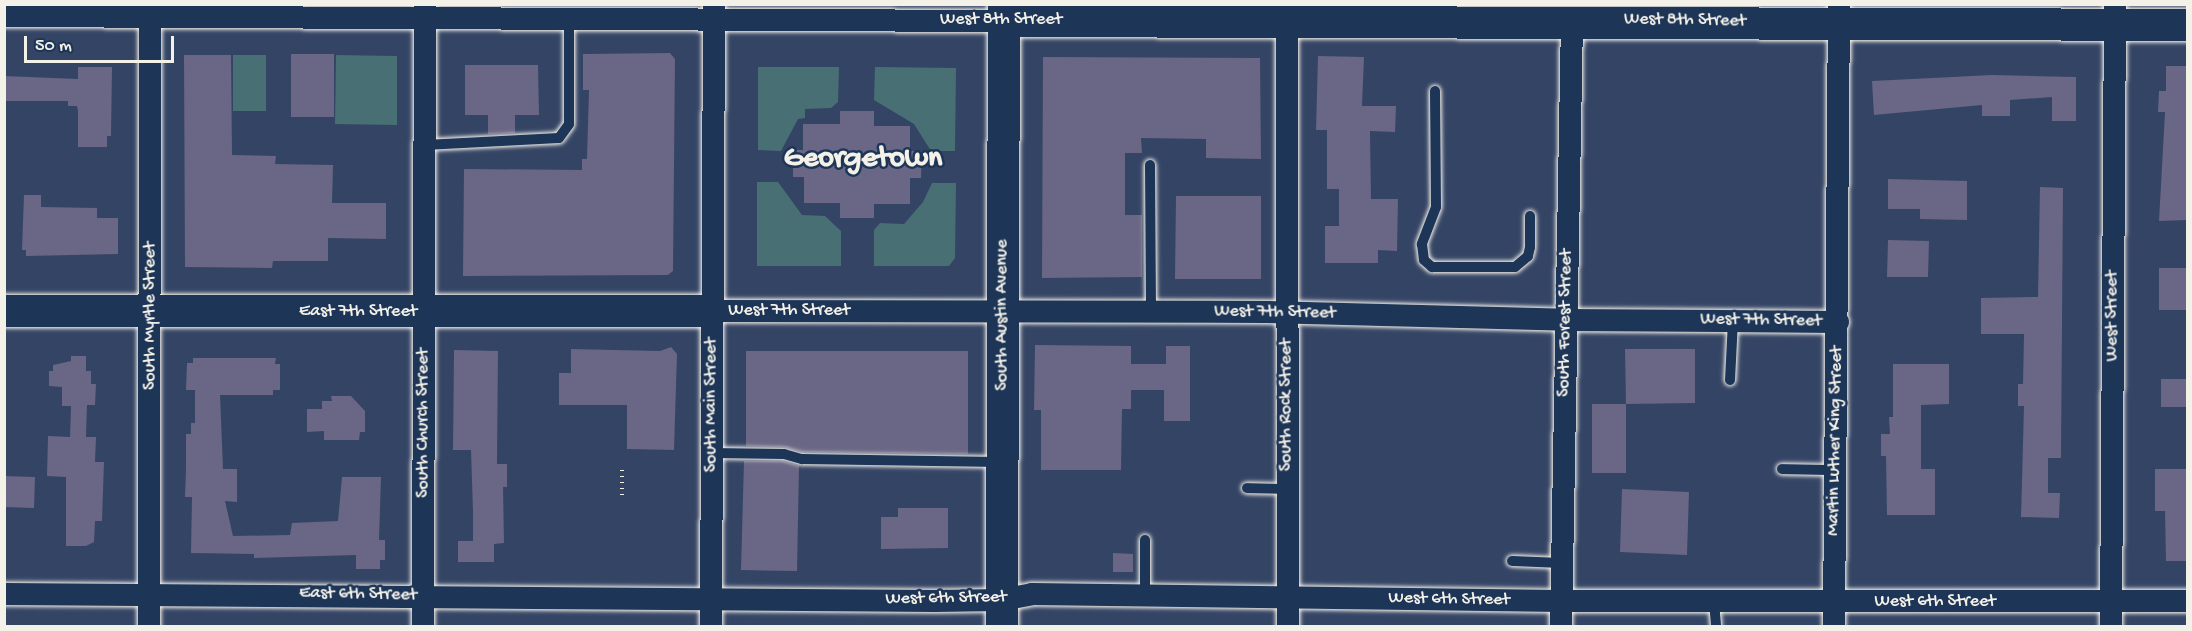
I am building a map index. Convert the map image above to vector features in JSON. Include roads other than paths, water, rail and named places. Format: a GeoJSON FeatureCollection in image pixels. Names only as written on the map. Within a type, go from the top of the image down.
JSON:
{"type":"FeatureCollection","features":[{"type":"Feature","properties":{"kind":"street","name":"West 8th Street"},"geometry":{"type":"LineString","coordinates":[[4,16],[150,10],[425,11],[569,18],[714,12],[1150,16],[1287,12],[1572,20],[1839,14],[2115,15],[2187,25]]}},
{"type":"Feature","properties":{"kind":"street","name":"South Myrtle Street"},"geometry":{"type":"LineString","coordinates":[[149,627],[150,10]]}},
{"type":"Feature","properties":{"kind":"street","name":"South Church Street"},"geometry":{"type":"LineString","coordinates":[[423,627],[425,11]]}},
{"type":"Feature","properties":{"kind":"street","name":"South Main Street"},"geometry":{"type":"LineString","coordinates":[[711,627],[714,12]]}},
{"type":"Feature","properties":{"kind":"street","name":"South Rock Street"},"geometry":{"type":"LineString","coordinates":[[1287,12],[1288,627]]}},
{"type":"Feature","properties":{"kind":"street","name":"South Austin Avenue"},"geometry":{"type":"LineString","coordinates":[[1002,613],[1004,13]]}},
{"type":"Feature","properties":{"kind":"street","name":"Martin Luther King Street"},"geometry":{"type":"LineString","coordinates":[[1834,627],[1839,14]]}},
{"type":"Feature","properties":{"kind":"street","name":"West Street"},"geometry":{"type":"LineString","coordinates":[[2111,627],[2115,15]]}},
{"type":"Feature","properties":{"kind":"street","name":"South Forest Street"},"geometry":{"type":"LineString","coordinates":[[1561,627],[1572,20]]}},
{"type":"Feature","properties":{"kind":"street","name":"West 7th Street"},"geometry":{"type":"LineString","coordinates":[[712,312],[1003,310],[1287,312],[1566,320],[1838,322]]}},
{"type":"Feature","properties":{"kind":"street","name":"East 7th Street"},"geometry":{"type":"LineString","coordinates":[[4,311],[712,312]]}},
{"type":"Feature","properties":{"kind":"street","name":"East 6th Street"},"geometry":{"type":"LineString","coordinates":[[4,594],[149,592],[711,600]]}},
{"type":"Feature","properties":{"kind":"street","name":"West 6th Street"},"geometry":{"type":"LineString","coordinates":[[711,600],[1002,613],[1032,594],[1714,602],[2187,601]]}},
{"type":"Feature","properties":{"kind":"lane"},"geometry":{"type":"LineString","coordinates":[[425,145],[559,138],[569,124],[569,18]]}},
{"type":"Feature","properties":{"kind":"lane"},"geometry":{"type":"LineString","coordinates":[[1435,91],[1436,207],[1422,244],[1424,260],[1432,267],[1515,267],[1528,256],[1530,216]]}},
{"type":"Feature","properties":{"kind":"lane"},"geometry":{"type":"LineString","coordinates":[[1150,165],[1152,312]]}},
{"type":"Feature","properties":{"kind":"lane"},"geometry":{"type":"LineString","coordinates":[[1730,380],[1733,321]]}},
{"type":"Feature","properties":{"kind":"lane"},"geometry":{"type":"LineString","coordinates":[[712,453],[784,454],[802,459],[1003,462]]}},
{"type":"Feature","properties":{"kind":"lane"},"geometry":{"type":"LineString","coordinates":[[1782,469],[1836,470]]}},
{"type":"Feature","properties":{"kind":"lane"},"geometry":{"type":"LineString","coordinates":[[1247,488],[1288,489]]}},
{"type":"Feature","properties":{"kind":"lane"},"geometry":{"type":"LineString","coordinates":[[1145,596],[1146,540]]}},
{"type":"Feature","properties":{"kind":"lane"},"geometry":{"type":"LineString","coordinates":[[1512,561],[1562,563]]}},
{"type":"Feature","properties":{"kind":"lane"},"geometry":{"type":"LineString","coordinates":[[1714,602],[1716,627]]}},
{"type":"Feature","properties":{"kind":"district","name":"Georgetown"},"geometry":{"type":"Point","coordinates":[863,160]}}]}
